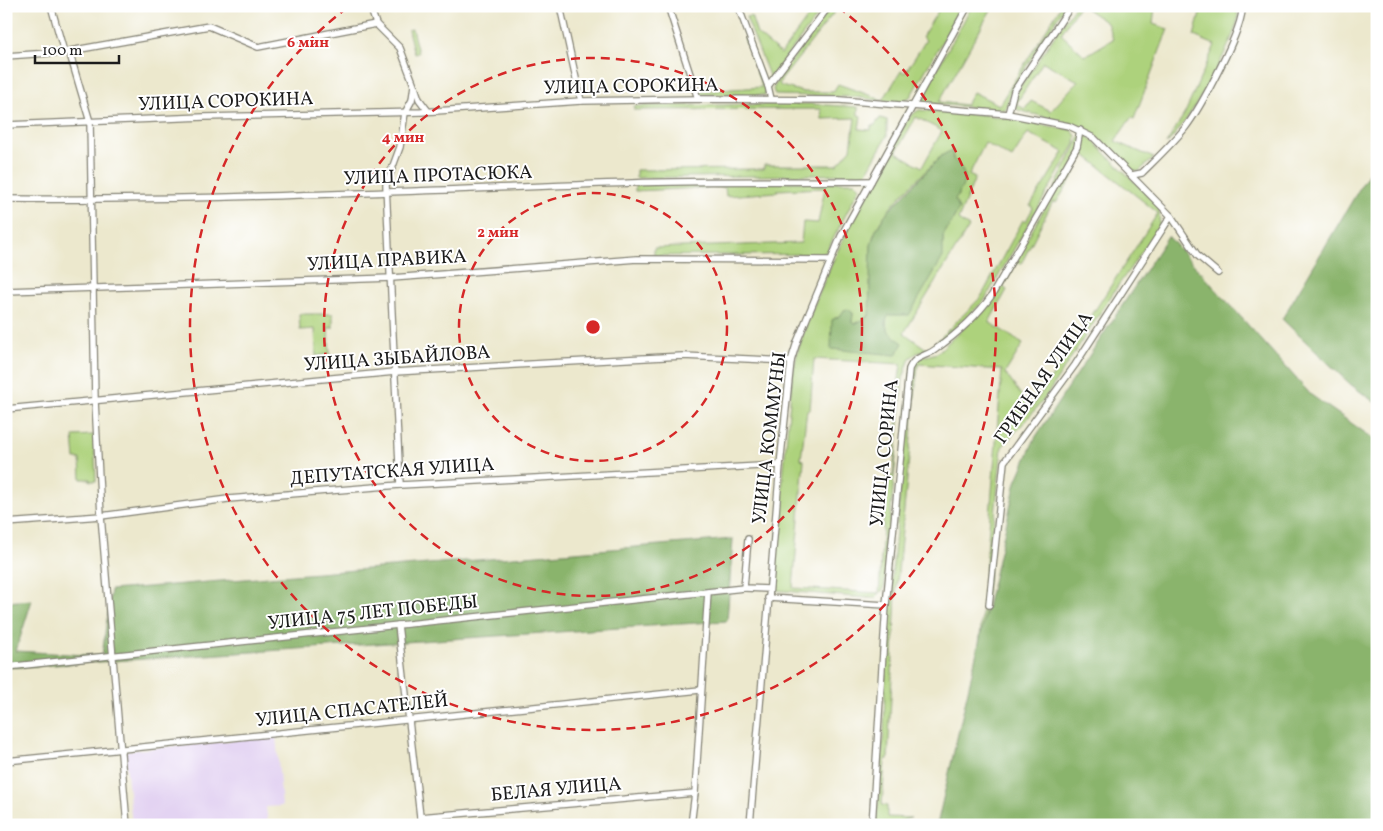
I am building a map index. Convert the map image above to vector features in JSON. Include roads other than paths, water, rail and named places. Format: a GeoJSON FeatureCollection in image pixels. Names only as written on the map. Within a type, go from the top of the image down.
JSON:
{"type":"FeatureCollection","features":[{"type":"Feature","properties":{"kind":"street"},"geometry":{"type":"LineString","coordinates":[[51,6],[90,122],[95,401],[101,516],[127,825]]}},
{"type":"Feature","properties":{"kind":"street"},"geometry":{"type":"LineString","coordinates":[[370,6],[376,24],[400,48],[419,99],[428,112]]}},
{"type":"Feature","properties":{"kind":"street"},"geometry":{"type":"LineString","coordinates":[[560,6],[581,102]]}},
{"type":"Feature","properties":{"kind":"street"},"geometry":{"type":"LineString","coordinates":[[668,6],[698,100]]}},
{"type":"Feature","properties":{"kind":"street"},"geometry":{"type":"LineString","coordinates":[[738,6],[768,86],[771,100]]}},
{"type":"Feature","properties":{"kind":"street"},"geometry":{"type":"LineString","coordinates":[[768,86],[829,6]]}},
{"type":"Feature","properties":{"kind":"street","name":"УЛИЦА КОММУНЫ"},"geometry":{"type":"LineString","coordinates":[[750,825],[768,598],[791,361],[830,260],[910,107],[968,6]]}},
{"type":"Feature","properties":{"kind":"street"},"geometry":{"type":"LineString","coordinates":[[1008,114],[1014,91],[1071,6]]}},
{"type":"Feature","properties":{"kind":"street"},"geometry":{"type":"LineString","coordinates":[[1132,175],[1142,173],[1185,128],[1234,38],[1242,17],[1242,6]]}},
{"type":"Feature","properties":{"kind":"street"},"geometry":{"type":"LineString","coordinates":[[6,56],[66,51],[209,26],[258,47],[376,24]]}},
{"type":"Feature","properties":{"kind":"street"},"geometry":{"type":"LineString","coordinates":[[400,485],[387,181],[400,147],[405,113],[412,100],[414,85]]}},
{"type":"Feature","properties":{"kind":"street","name":"УЛИЦА СОРОКИНА"},"geometry":{"type":"LineString","coordinates":[[6,125],[405,113],[581,102],[698,100],[840,100],[1008,114],[1062,124],[1080,130],[1098,141],[1171,216],[1198,256],[1218,273]]}},
{"type":"Feature","properties":{"kind":"street","name":"УЛИЦА СОРИНА"},"geometry":{"type":"LineString","coordinates":[[872,825],[886,605],[909,369],[916,358],[934,351],[974,317],[992,295],[1077,147],[1080,130]]}},
{"type":"Feature","properties":{"kind":"street","name":"УЛИЦА ПРОТАСЮКА"},"geometry":{"type":"LineString","coordinates":[[6,198],[90,200],[387,194],[634,183],[871,181]]}},
{"type":"Feature","properties":{"kind":"street","name":"ГРИБНАЯ УЛИЦА"},"geometry":{"type":"LineString","coordinates":[[989,605],[1004,462],[1075,365],[1171,216]]}},
{"type":"Feature","properties":{"kind":"street","name":"УЛИЦА ПРАВИКА"},"geometry":{"type":"LineString","coordinates":[[6,291],[392,278],[637,259],[830,260]]}},
{"type":"Feature","properties":{"kind":"street","name":"УЛИЦА ЗЫБАЙЛОВА"},"geometry":{"type":"LineString","coordinates":[[6,409],[395,372],[683,356],[791,361]]}},
{"type":"Feature","properties":{"kind":"street","name":"ДЕПУТАТСКАЯ УЛИЦА"},"geometry":{"type":"LineString","coordinates":[[6,523],[101,516],[228,500],[400,485],[780,465]]}},
{"type":"Feature","properties":{"kind":"street"},"geometry":{"type":"LineString","coordinates":[[744,588],[748,539]]}},
{"type":"Feature","properties":{"kind":"street","name":"УЛИЦА 75 ЛЕТ ПОБЕДЫ"},"geometry":{"type":"LineString","coordinates":[[6,667],[744,588],[769,589]]}},
{"type":"Feature","properties":{"kind":"street"},"geometry":{"type":"LineString","coordinates":[[691,825],[695,793],[700,690],[708,592]]}},
{"type":"Feature","properties":{"kind":"street"},"geometry":{"type":"LineString","coordinates":[[768,598],[886,605]]}},
{"type":"Feature","properties":{"kind":"street"},"geometry":{"type":"LineString","coordinates":[[398,625],[420,825]]}},
{"type":"Feature","properties":{"kind":"street","name":"УЛИЦА СПАСАТЕЛЕЙ"},"geometry":{"type":"LineString","coordinates":[[6,761],[700,690]]}},
{"type":"Feature","properties":{"kind":"street","name":"БЕЛАЯ УЛИЦА"},"geometry":{"type":"LineString","coordinates":[[420,817],[695,793]]}}]}
